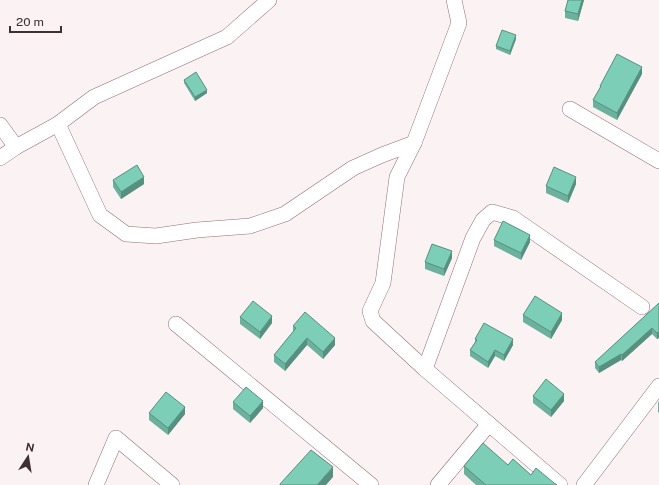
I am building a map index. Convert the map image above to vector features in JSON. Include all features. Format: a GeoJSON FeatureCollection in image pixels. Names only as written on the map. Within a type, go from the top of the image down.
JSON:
{"type":"FeatureCollection","features":[{"type":"Feature","properties":{"kind":"street"},"geometry":{"type":"LineString","coordinates":[[0,158],[58,124],[94,97],[227,37],[269,0]]}},
{"type":"Feature","properties":{"kind":"street"},"geometry":{"type":"LineString","coordinates":[[454,0],[458,23],[414,143],[397,177],[383,283],[370,311],[373,321],[425,369],[560,485]]}},
{"type":"Feature","properties":{"kind":"street"},"geometry":{"type":"LineString","coordinates":[[570,109],[659,161]]}},
{"type":"Feature","properties":{"kind":"street"},"geometry":{"type":"LineString","coordinates":[[58,124],[100,215],[126,234],[156,236],[197,230],[250,226],[285,214],[353,168],[414,143]]}},
{"type":"Feature","properties":{"kind":"street"},"geometry":{"type":"LineString","coordinates":[[0,125],[16,148]]}},
{"type":"Feature","properties":{"kind":"street"},"geometry":{"type":"LineString","coordinates":[[425,369],[473,238],[483,220],[492,212],[513,218],[642,307]]}},
{"type":"Feature","properties":{"kind":"street"},"geometry":{"type":"LineString","coordinates":[[176,324],[371,485]]}},
{"type":"Feature","properties":{"kind":"street"},"geometry":{"type":"LineString","coordinates":[[584,485],[659,386]]}},
{"type":"Feature","properties":{"kind":"street"},"geometry":{"type":"LineString","coordinates":[[438,485],[489,424]]}},
{"type":"Feature","properties":{"kind":"street"},"geometry":{"type":"LineString","coordinates":[[96,485],[116,438],[172,485]]}},
{"type":"Feature","properties":{"kind":"building"},"geometry":{"type":"Polygon","coordinates":[[[568,0],[582,0],[578,14],[565,11],[568,0]]]}},
{"type":"Feature","properties":{"kind":"building"},"geometry":{"type":"Polygon","coordinates":[[[502,30],[516,35],[510,51],[496,46],[502,30]]]}},
{"type":"Feature","properties":{"kind":"building"},"geometry":{"type":"Polygon","coordinates":[[[617,54],[642,67],[617,113],[593,100],[617,54]]]}},
{"type":"Feature","properties":{"kind":"building"},"geometry":{"type":"Polygon","coordinates":[[[196,72],[207,90],[195,97],[184,80],[196,72]]]}},
{"type":"Feature","properties":{"kind":"building"},"geometry":{"type":"Polygon","coordinates":[[[137,165],[144,177],[121,192],[113,180],[137,165]]]}},
{"type":"Feature","properties":{"kind":"building"},"geometry":{"type":"Polygon","coordinates":[[[554,167],[576,177],[568,196],[546,186],[554,167]]]}},
{"type":"Feature","properties":{"kind":"building"},"geometry":{"type":"Polygon","coordinates":[[[503,221],[530,235],[521,253],[494,240],[503,221]]]}},
{"type":"Feature","properties":{"kind":"building"},"geometry":{"type":"Polygon","coordinates":[[[432,244],[452,251],[444,269],[425,262],[432,244]]]}},
{"type":"Feature","properties":{"kind":"building"},"geometry":{"type":"Polygon","coordinates":[[[535,296],[562,313],[551,332],[523,315],[535,296]]]}},
{"type":"Feature","properties":{"kind":"building"},"geometry":{"type":"Polygon","coordinates":[[[253,301],[272,316],[260,332],[240,317],[253,301]]]}},
{"type":"Feature","properties":{"kind":"building"},"geometry":{"type":"Polygon","coordinates":[[[659,303],[659,332],[657,333],[652,328],[622,355],[621,354],[599,367],[595,362],[659,303]]]}},
{"type":"Feature","properties":{"kind":"building"},"geometry":{"type":"Polygon","coordinates":[[[305,312],[335,338],[323,352],[307,338],[285,364],[274,355],[296,328],[293,326],[305,312]]]}},
{"type":"Feature","properties":{"kind":"building"},"geometry":{"type":"Polygon","coordinates":[[[484,323],[513,339],[504,355],[495,350],[488,362],[470,350],[477,340],[475,339],[484,323]]]}},
{"type":"Feature","properties":{"kind":"building"},"geometry":{"type":"Polygon","coordinates":[[[546,379],[564,394],[551,410],[533,396],[546,379]]]}},
{"type":"Feature","properties":{"kind":"building"},"geometry":{"type":"Polygon","coordinates":[[[246,387],[263,401],[250,416],[233,402],[246,387]]]}},
{"type":"Feature","properties":{"kind":"building"},"geometry":{"type":"Polygon","coordinates":[[[166,392],[185,407],[168,428],[149,413],[166,392]]]}},
{"type":"Feature","properties":{"kind":"building"},"geometry":{"type":"Polygon","coordinates":[[[483,443],[508,465],[513,459],[531,475],[536,468],[557,485],[486,485],[464,466],[483,443]]]}},
{"type":"Feature","properties":{"kind":"building"},"geometry":{"type":"Polygon","coordinates":[[[311,450],[333,467],[317,485],[280,485],[280,484],[311,450]]]}}]}
